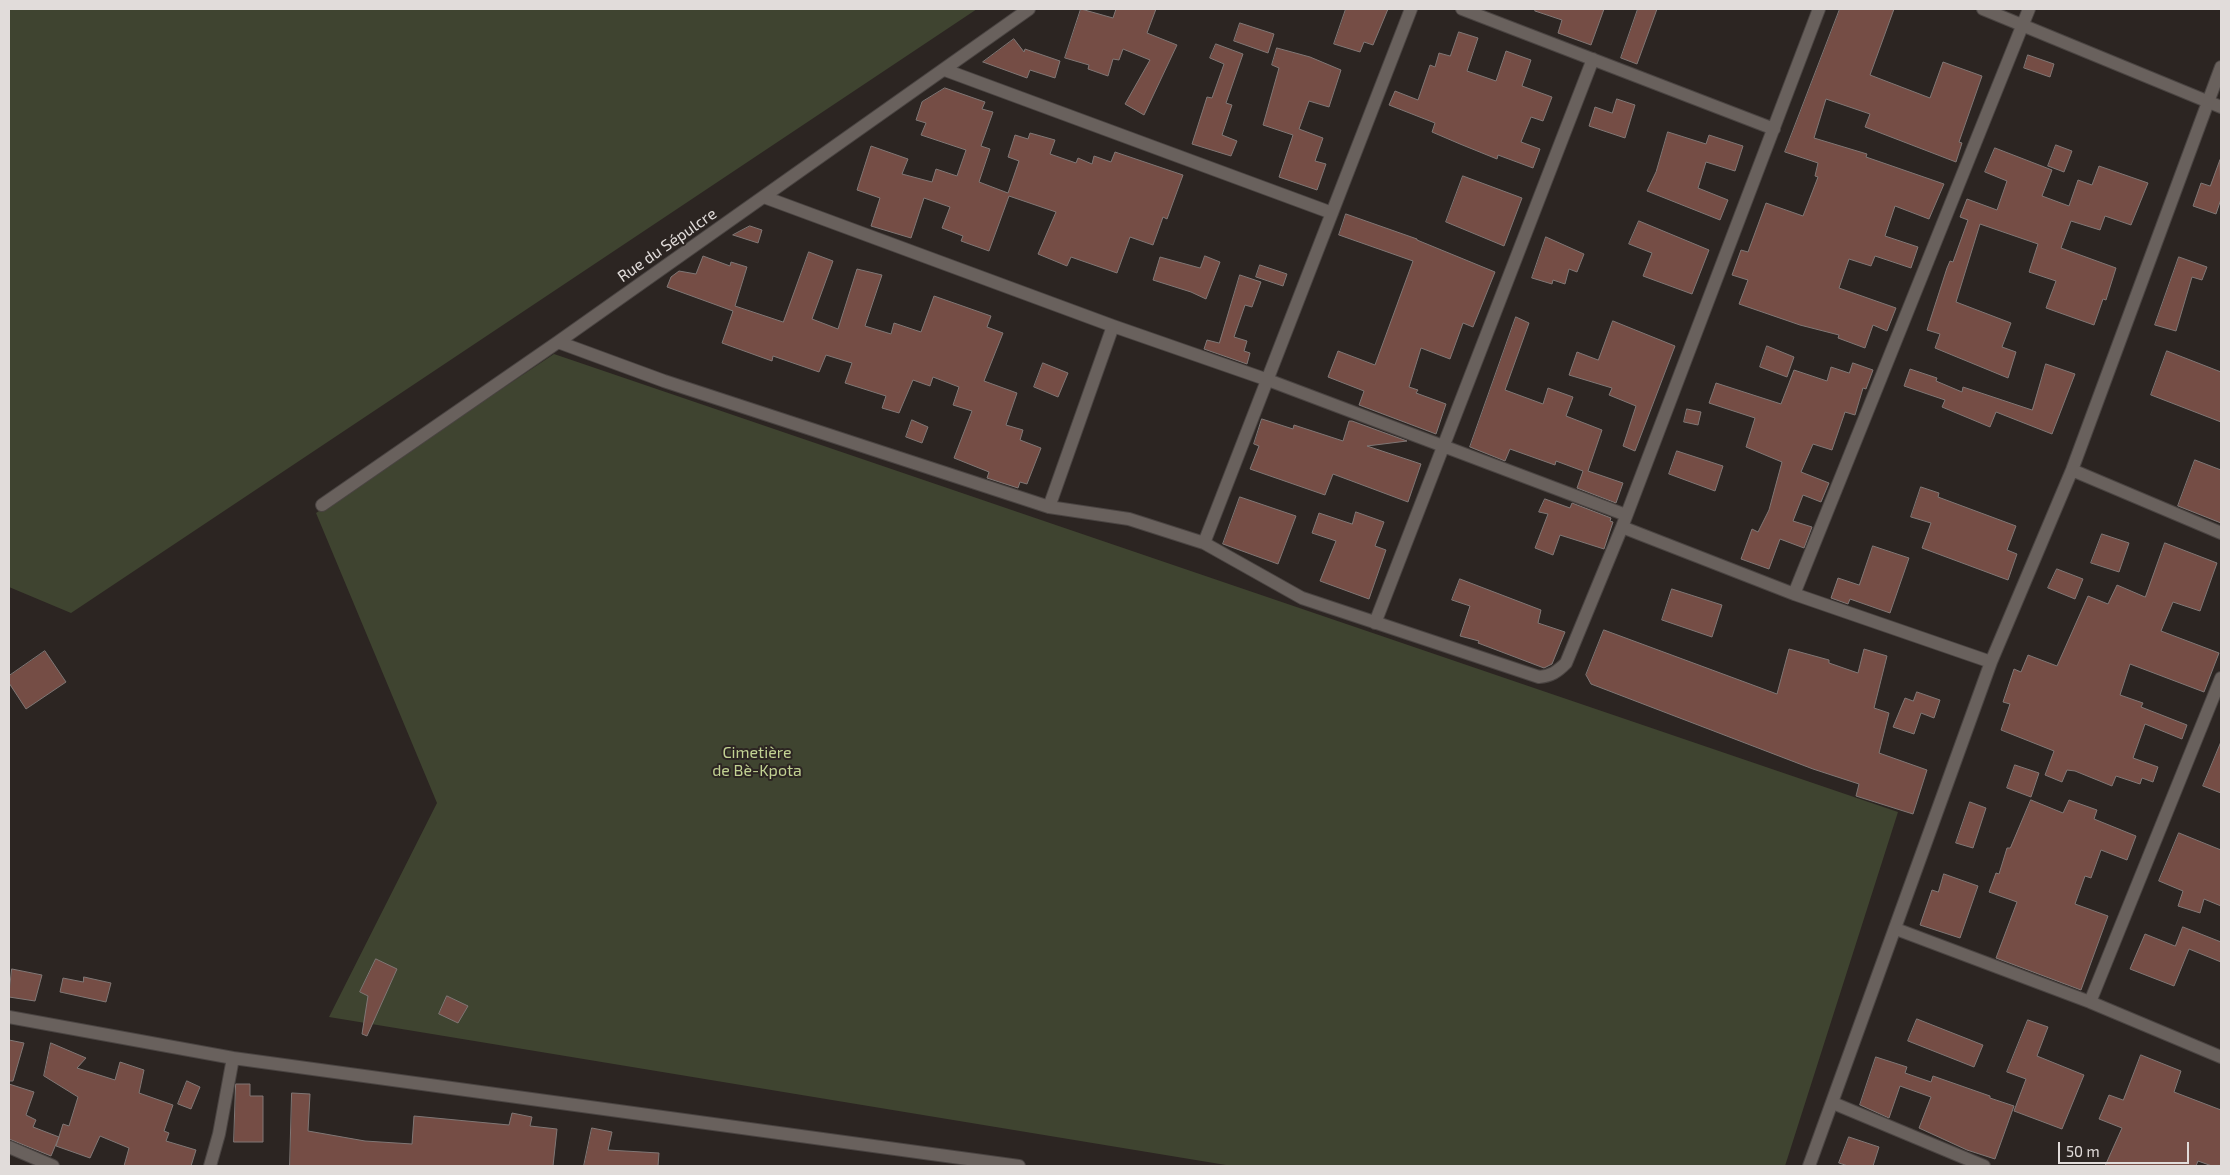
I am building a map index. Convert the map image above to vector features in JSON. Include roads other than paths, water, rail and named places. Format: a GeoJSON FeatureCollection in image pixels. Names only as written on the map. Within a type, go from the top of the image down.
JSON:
{"type":"FeatureCollection","features":[{"type":"Feature","properties":{"kind":"street","name":"Rue du Sépulcre"},"geometry":{"type":"LineString","coordinates":[[322,505],[558,342],[1029,9]]}},
{"type":"Feature","properties":{"kind":"street"},"geometry":{"type":"LineString","coordinates":[[1204,544],[1411,9]]}},
{"type":"Feature","properties":{"kind":"street"},"geometry":{"type":"LineString","coordinates":[[1462,9],[1774,129]]}},
{"type":"Feature","properties":{"kind":"street"},"geometry":{"type":"LineString","coordinates":[[558,342],[664,381],[1049,507],[1129,519],[1204,544],[1302,598],[1538,677],[1548,676],[1558,671],[1566,663],[1624,521],[1819,9]]}},
{"type":"Feature","properties":{"kind":"street"},"geometry":{"type":"LineString","coordinates":[[1983,9],[2221,107]]}},
{"type":"Feature","properties":{"kind":"street"},"geometry":{"type":"LineString","coordinates":[[1794,594],[2029,9]]}},
{"type":"Feature","properties":{"kind":"street"},"geometry":{"type":"LineString","coordinates":[[1375,623],[1592,59]]}},
{"type":"Feature","properties":{"kind":"street"},"geometry":{"type":"LineString","coordinates":[[1809,1166],[1991,662],[2072,470],[2221,68]]}},
{"type":"Feature","properties":{"kind":"street"},"geometry":{"type":"LineString","coordinates":[[945,70],[1332,213]]}},
{"type":"Feature","properties":{"kind":"street"},"geometry":{"type":"LineString","coordinates":[[764,197],[1113,326],[1268,380],[1443,447],[1624,521],[1794,594],[1991,662]]}},
{"type":"Feature","properties":{"kind":"street"},"geometry":{"type":"LineString","coordinates":[[1049,507],[1113,326]]}},
{"type":"Feature","properties":{"kind":"street"},"geometry":{"type":"LineString","coordinates":[[2072,470],[2221,533]]}},
{"type":"Feature","properties":{"kind":"street"},"geometry":{"type":"LineString","coordinates":[[2090,1002],[2221,678]]}},
{"type":"Feature","properties":{"kind":"street"},"geometry":{"type":"LineString","coordinates":[[1896,929],[2090,1002],[2221,1057]]}},
{"type":"Feature","properties":{"kind":"street"},"geometry":{"type":"LineString","coordinates":[[9,1017],[233,1058],[1018,1166]]}},
{"type":"Feature","properties":{"kind":"street"},"geometry":{"type":"LineString","coordinates":[[210,1166],[219,1134],[233,1058]]}},
{"type":"Feature","properties":{"kind":"street"},"geometry":{"type":"LineString","coordinates":[[1833,1103],[1984,1166]]}},
{"type":"Feature","properties":{"kind":"street"},"geometry":{"type":"LineString","coordinates":[[9,1147],[53,1166]]}},
{"type":"Feature","properties":{"kind":"park label","name":"Cimetière de Bè-Kpota"},"geometry":{"type":"Point","coordinates":[757,762]}}]}
